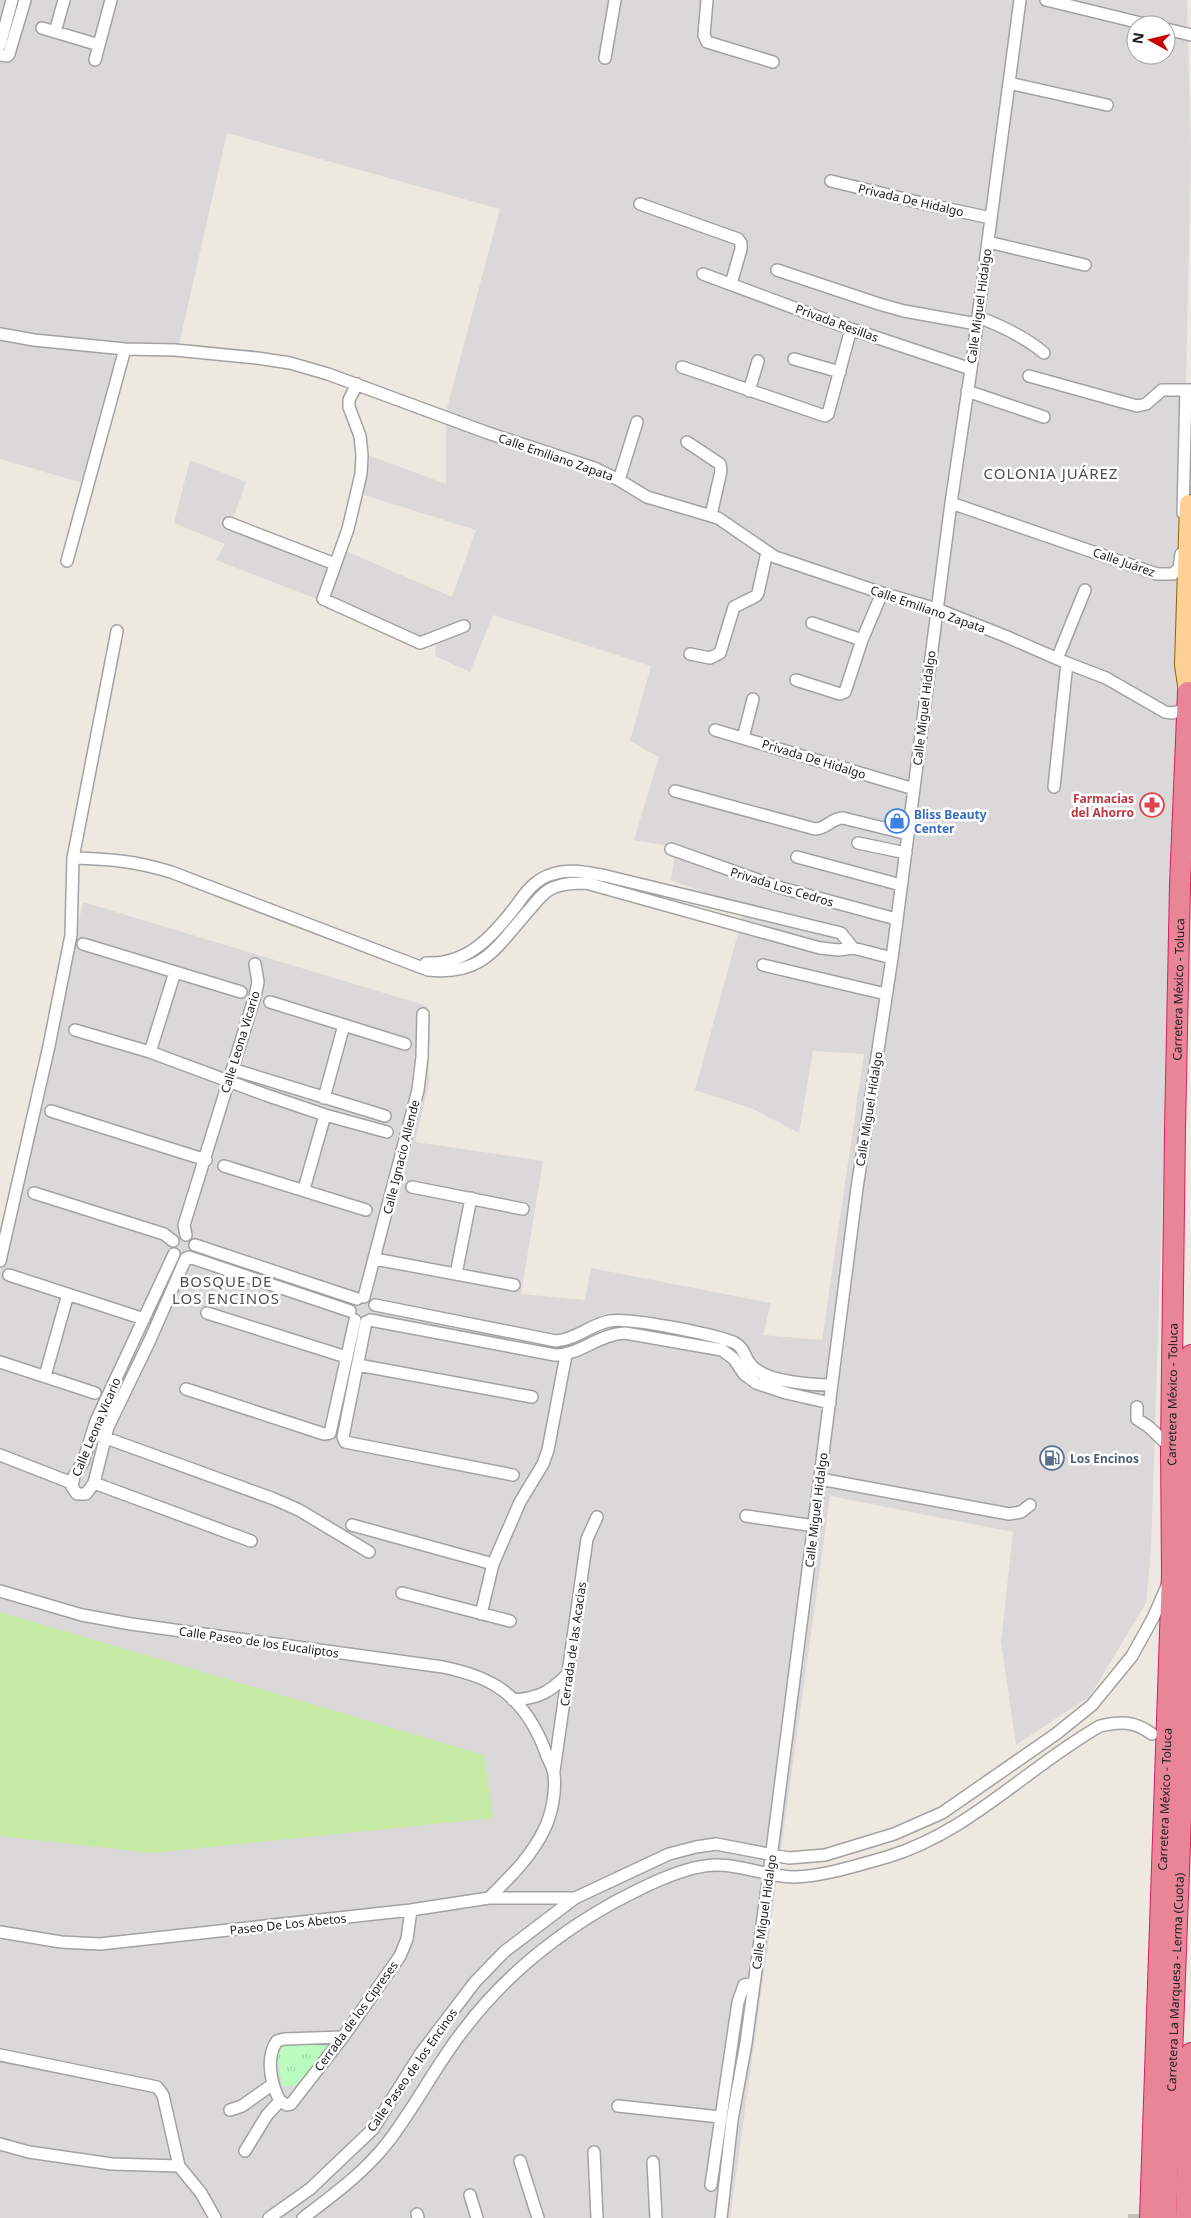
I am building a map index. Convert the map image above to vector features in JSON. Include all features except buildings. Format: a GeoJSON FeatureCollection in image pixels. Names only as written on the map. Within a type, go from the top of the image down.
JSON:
{"type":"FeatureCollection","features":[{"type":"Feature","properties":{"kind":"highway","name":"Carretera México - Toluca"},"geometry":{"type":"LineString","coordinates":[[1144,2216],[1146,1982],[1159,1954],[1172,1574],[1171,1448],[1180,885],[1188,700]]}},
{"type":"Feature","properties":{"kind":"highway","name":"Carretera La Marquesa - Lerma (Cuota)"},"geometry":{"type":"LineString","coordinates":[[1166,2218],[1184,1763],[1191,1355]]}},
{"type":"Feature","properties":{"kind":"highway"},"geometry":{"type":"LineString","coordinates":[[1152,1734],[1166,1761]]}},
{"type":"Feature","properties":{"kind":"highway","name":"Carretera La Marquesa - Lerma (Cuota)"},"geometry":{"type":"LineString","coordinates":[[1186,2218],[1191,2053]]}},
{"type":"Feature","properties":{"kind":"main road"},"geometry":{"type":"LineString","coordinates":[[1188,700],[1184,665],[1189,504]]}},
{"type":"Feature","properties":{"kind":"main road","name":"Carretera México - Toluca"},"geometry":{"type":"LineString","coordinates":[[1188,700],[1191,570]]}},
{"type":"Feature","properties":{"kind":"street"},"geometry":{"type":"LineString","coordinates":[[0,43],[12,0]]}},
{"type":"Feature","properties":{"kind":"street"},"geometry":{"type":"LineString","coordinates":[[0,55],[7,56],[9,54],[25,0]]}},
{"type":"Feature","properties":{"kind":"street"},"geometry":{"type":"LineString","coordinates":[[55,32],[64,0]]}},
{"type":"Feature","properties":{"kind":"street"},"geometry":{"type":"LineString","coordinates":[[95,60],[112,0]]}},
{"type":"Feature","properties":{"kind":"street"},"geometry":{"type":"LineString","coordinates":[[606,58],[615,0]]}},
{"type":"Feature","properties":{"kind":"street"},"geometry":{"type":"LineString","coordinates":[[706,0],[704,35],[707,42],[773,62]]}},
{"type":"Feature","properties":{"kind":"street","name":"Calle Miguel Hidalgo"},"geometry":{"type":"LineString","coordinates":[[720,2218],[732,2120],[769,1874],[857,1188],[892,958],[951,503],[971,369],[1020,0]]}},
{"type":"Feature","properties":{"kind":"street"},"geometry":{"type":"LineString","coordinates":[[1046,0],[1062,2],[1126,19]]}},
{"type":"Feature","properties":{"kind":"street"},"geometry":{"type":"LineString","coordinates":[[42,28],[99,45]]}},
{"type":"Feature","properties":{"kind":"street"},"geometry":{"type":"LineString","coordinates":[[1176,31],[1191,35]]}},
{"type":"Feature","properties":{"kind":"street"},"geometry":{"type":"LineString","coordinates":[[1009,83],[1107,105]]}},
{"type":"Feature","properties":{"kind":"street","name":"Privada De Hidalgo"},"geometry":{"type":"LineString","coordinates":[[831,181],[991,218]]}},
{"type":"Feature","properties":{"kind":"street"},"geometry":{"type":"LineString","coordinates":[[640,204],[738,239],[742,243],[731,284]]}},
{"type":"Feature","properties":{"kind":"street"},"geometry":{"type":"LineString","coordinates":[[988,242],[1085,265]]}},
{"type":"Feature","properties":{"kind":"street"},"geometry":{"type":"LineString","coordinates":[[777,270],[904,311],[977,320],[1016,333],[1044,353]]}},
{"type":"Feature","properties":{"kind":"street","name":"Privada Resillas"},"geometry":{"type":"LineString","coordinates":[[703,274],[851,329],[971,369]]}},
{"type":"Feature","properties":{"kind":"street"},"geometry":{"type":"LineString","coordinates":[[682,367],[825,416],[828,414],[851,329]]}},
{"type":"Feature","properties":{"kind":"street","name":"Calle Emiliano Zapata"},"geometry":{"type":"LineString","coordinates":[[0,334],[34,340],[125,349],[175,350],[290,363],[357,384],[488,434],[594,468],[647,497],[711,515],[732,526],[767,552],[790,563],[937,609],[1106,678],[1165,712],[1172,713],[1188,700]]}},
{"type":"Feature","properties":{"kind":"street"},"geometry":{"type":"LineString","coordinates":[[67,561],[125,349]]}},
{"type":"Feature","properties":{"kind":"street"},"geometry":{"type":"LineString","coordinates":[[794,359],[840,372]]}},
{"type":"Feature","properties":{"kind":"street"},"geometry":{"type":"LineString","coordinates":[[749,391],[758,361]]}},
{"type":"Feature","properties":{"kind":"street"},"geometry":{"type":"LineString","coordinates":[[1029,376],[1137,406],[1146,404],[1162,390],[1188,390]]}},
{"type":"Feature","properties":{"kind":"street"},"geometry":{"type":"LineString","coordinates":[[357,384],[349,400],[349,407],[360,436],[361,474],[348,529],[323,596],[326,602],[420,643],[464,626]]}},
{"type":"Feature","properties":{"kind":"street","name":"Calle Juárez"},"geometry":{"type":"LineString","coordinates":[[951,503],[1158,574],[1173,574],[1179,568],[1181,557],[1188,390]]}},
{"type":"Feature","properties":{"kind":"street"},"geometry":{"type":"LineString","coordinates":[[967,391],[1044,417]]}},
{"type":"Feature","properties":{"kind":"street"},"geometry":{"type":"LineString","coordinates":[[619,480],[637,422]]}},
{"type":"Feature","properties":{"kind":"street"},"geometry":{"type":"LineString","coordinates":[[687,442],[720,464],[721,471],[711,515]]}},
{"type":"Feature","properties":{"kind":"street"},"geometry":{"type":"LineString","coordinates":[[229,523],[334,564]]}},
{"type":"Feature","properties":{"kind":"street"},"geometry":{"type":"LineString","coordinates":[[690,654],[710,658],[720,653],[734,607],[758,593],[767,552]]}},
{"type":"Feature","properties":{"kind":"street"},"geometry":{"type":"LineString","coordinates":[[1054,787],[1062,661],[1085,590]]}},
{"type":"Feature","properties":{"kind":"street"},"geometry":{"type":"LineString","coordinates":[[796,680],[843,693],[862,640],[882,593]]}},
{"type":"Feature","properties":{"kind":"street"},"geometry":{"type":"LineString","coordinates":[[812,623],[862,640]]}},
{"type":"Feature","properties":{"kind":"street"},"geometry":{"type":"LineString","coordinates":[[0,1261],[49,1046],[71,935],[73,858],[118,631]]}},
{"type":"Feature","properties":{"kind":"street"},"geometry":{"type":"LineString","coordinates":[[743,738],[753,699]]}},
{"type":"Feature","properties":{"kind":"street","name":"Privada De Hidalgo"},"geometry":{"type":"LineString","coordinates":[[715,730],[914,789]]}},
{"type":"Feature","properties":{"kind":"street"},"geometry":{"type":"LineString","coordinates":[[675,791],[815,829],[823,828],[836,818],[843,818],[908,834]]}},
{"type":"Feature","properties":{"kind":"street"},"geometry":{"type":"LineString","coordinates":[[858,843],[906,853]]}},
{"type":"Feature","properties":{"kind":"street","name":"Privada Los Cedros"},"geometry":{"type":"LineString","coordinates":[[671,849],[778,887],[896,919]]}},
{"type":"Feature","properties":{"kind":"street"},"geometry":{"type":"LineString","coordinates":[[797,857],[900,885]]}},
{"type":"Feature","properties":{"kind":"street"},"geometry":{"type":"LineString","coordinates":[[73,858],[118,859],[141,863],[171,872],[428,970],[449,972],[476,965],[489,956],[543,894]]}},
{"type":"Feature","properties":{"kind":"street"},"geometry":{"type":"LineString","coordinates":[[409,962],[436,964],[452,962],[468,954],[492,934],[528,890],[541,879],[552,874],[573,871],[588,872],[841,934],[853,948]]}},
{"type":"Feature","properties":{"kind":"street"},"geometry":{"type":"LineString","coordinates":[[514,908],[555,886],[570,883],[586,883],[820,948],[839,950],[853,948],[892,958]]}},
{"type":"Feature","properties":{"kind":"street"},"geometry":{"type":"LineString","coordinates":[[83,944],[241,992]]}},
{"type":"Feature","properties":{"kind":"street","name":"Calle Leona Vicario"},"geometry":{"type":"LineString","coordinates":[[186,1235],[184,1225],[206,1160],[258,982],[255,964]]}},
{"type":"Feature","properties":{"kind":"street"},"geometry":{"type":"LineString","coordinates":[[763,965],[886,994]]}},
{"type":"Feature","properties":{"kind":"street"},"geometry":{"type":"LineString","coordinates":[[150,1052],[175,972]]}},
{"type":"Feature","properties":{"kind":"street"},"geometry":{"type":"LineString","coordinates":[[270,1002],[405,1044]]}},
{"type":"Feature","properties":{"kind":"street","name":"Calle Ignacio Allende"},"geometry":{"type":"LineString","coordinates":[[360,1298],[375,1259],[418,1090],[422,1058],[423,1014]]}},
{"type":"Feature","properties":{"kind":"street"},"geometry":{"type":"LineString","coordinates":[[324,1098],[344,1025]]}},
{"type":"Feature","properties":{"kind":"street"},"geometry":{"type":"LineString","coordinates":[[75,1030],[150,1052],[325,1115],[387,1132]]}},
{"type":"Feature","properties":{"kind":"street"},"geometry":{"type":"LineString","coordinates":[[232,1069],[385,1116]]}},
{"type":"Feature","properties":{"kind":"street"},"geometry":{"type":"LineString","coordinates":[[51,1111],[206,1160]]}},
{"type":"Feature","properties":{"kind":"street"},"geometry":{"type":"LineString","coordinates":[[304,1189],[325,1115]]}},
{"type":"Feature","properties":{"kind":"street"},"geometry":{"type":"LineString","coordinates":[[224,1166],[304,1189],[366,1210]]}},
{"type":"Feature","properties":{"kind":"street"},"geometry":{"type":"LineString","coordinates":[[412,1187],[523,1209]]}},
{"type":"Feature","properties":{"kind":"street"},"geometry":{"type":"LineString","coordinates":[[34,1193],[164,1234],[173,1241]]}},
{"type":"Feature","properties":{"kind":"street"},"geometry":{"type":"LineString","coordinates":[[456,1274],[471,1198]]}},
{"type":"Feature","properties":{"kind":"street"},"geometry":{"type":"LineString","coordinates":[[188,1257],[193,1254],[195,1246],[190,1237],[186,1235],[178,1236],[173,1241],[172,1248],[174,1254],[178,1257],[188,1257],[360,1318],[555,1355],[566,1355],[608,1335],[625,1333],[722,1350],[734,1359],[749,1379],[773,1383],[832,1385]]}},
{"type":"Feature","properties":{"kind":"street"},"geometry":{"type":"LineString","coordinates":[[195,1246],[371,1300],[375,1305],[556,1342],[568,1339],[609,1321],[623,1320],[725,1339],[738,1344],[752,1366],[773,1383],[809,1398],[830,1403]]}},
{"type":"Feature","properties":{"kind":"street","name":"Calle Leona Vicario"},"geometry":{"type":"LineString","coordinates":[[174,1254],[92,1432],[83,1462],[72,1483],[73,1491],[81,1495],[86,1494],[94,1483],[108,1426],[188,1257]]}},
{"type":"Feature","properties":{"kind":"street"},"geometry":{"type":"LineString","coordinates":[[375,1259],[514,1284]]}},
{"type":"Feature","properties":{"kind":"street"},"geometry":{"type":"LineString","coordinates":[[9,1275],[144,1319]]}},
{"type":"Feature","properties":{"kind":"street"},"geometry":{"type":"LineString","coordinates":[[45,1376],[68,1294]]}},
{"type":"Feature","properties":{"kind":"street"},"geometry":{"type":"LineString","coordinates":[[360,1298],[352,1304],[360,1318],[358,1365],[343,1440],[348,1443],[513,1475]]}},
{"type":"Feature","properties":{"kind":"street"},"geometry":{"type":"LineString","coordinates":[[360,1318],[374,1316],[375,1305]]}},
{"type":"Feature","properties":{"kind":"street"},"geometry":{"type":"LineString","coordinates":[[207,1313],[346,1357]]}},
{"type":"Feature","properties":{"kind":"street"},"geometry":{"type":"LineString","coordinates":[[186,1389],[324,1434],[330,1433],[346,1357],[360,1318]]}},
{"type":"Feature","properties":{"kind":"street"},"geometry":{"type":"LineString","coordinates":[[590,1328],[595,1340]]}},
{"type":"Feature","properties":{"kind":"street"},"geometry":{"type":"LineString","coordinates":[[138,1333],[150,1340]]}},
{"type":"Feature","properties":{"kind":"street"},"geometry":{"type":"LineString","coordinates":[[481,1614],[493,1564],[520,1502],[543,1464],[548,1450],[566,1355]]}},
{"type":"Feature","properties":{"kind":"street"},"geometry":{"type":"LineString","coordinates":[[0,1362],[95,1392]]}},
{"type":"Feature","properties":{"kind":"street"},"geometry":{"type":"LineString","coordinates":[[358,1365],[532,1397]]}},
{"type":"Feature","properties":{"kind":"street"},"geometry":{"type":"LineString","coordinates":[[809,1398],[811,1384]]}},
{"type":"Feature","properties":{"kind":"street"},"geometry":{"type":"LineString","coordinates":[[1138,1407],[1137,1419],[1149,1427],[1171,1448]]}},
{"type":"Feature","properties":{"kind":"street"},"geometry":{"type":"LineString","coordinates":[[92,1432],[274,1499],[298,1510],[369,1552]]}},
{"type":"Feature","properties":{"kind":"street"},"geometry":{"type":"LineString","coordinates":[[0,1455],[72,1483]]}},
{"type":"Feature","properties":{"kind":"street"},"geometry":{"type":"LineString","coordinates":[[820,1479],[1009,1514],[1021,1512],[1030,1505]]}},
{"type":"Feature","properties":{"kind":"street"},"geometry":{"type":"LineString","coordinates":[[94,1483],[251,1541]]}},
{"type":"Feature","properties":{"kind":"street","name":"Cerrada de las Acacias"},"geometry":{"type":"LineString","coordinates":[[554,1773],[587,1539],[597,1516]]}},
{"type":"Feature","properties":{"kind":"street"},"geometry":{"type":"LineString","coordinates":[[746,1516],[814,1526]]}},
{"type":"Feature","properties":{"kind":"street"},"geometry":{"type":"LineString","coordinates":[[352,1526],[493,1564]]}},
{"type":"Feature","properties":{"kind":"street","name":"Calle Paseo de los Encinos"},"geometry":{"type":"LineString","coordinates":[[269,2218],[310,2189],[373,2129],[421,2053],[475,1982],[504,1952],[575,1898],[669,1854],[696,1847],[716,1844],[771,1855],[802,1858],[825,1855],[894,1834],[942,1812],[1021,1759],[1092,1705],[1132,1656],[1154,1616],[1172,1574]]}},
{"type":"Feature","properties":{"kind":"street","name":"Calle Paseo de los Eucaliptos"},"geometry":{"type":"LineString","coordinates":[[0,1591],[82,1615],[131,1624],[443,1667],[472,1674],[495,1685],[528,1715],[541,1739],[554,1773],[554,1792],[550,1814],[544,1830],[520,1868],[489,1898]]}},
{"type":"Feature","properties":{"kind":"street"},"geometry":{"type":"LineString","coordinates":[[402,1593],[510,1621]]}},
{"type":"Feature","properties":{"kind":"street"},"geometry":{"type":"LineString","coordinates":[[513,1700],[545,1694],[569,1673]]}},
{"type":"Feature","properties":{"kind":"street","name":"Calle Paseo de los Encinos"},"geometry":{"type":"LineString","coordinates":[[303,2218],[356,2175],[388,2143],[461,2033],[487,2001],[518,1971],[547,1947],[611,1904],[648,1886],[698,1868],[717,1865],[795,1877],[838,1869],[887,1856],[927,1843],[973,1816],[1100,1726],[1114,1722],[1139,1725],[1152,1734]]}},
{"type":"Feature","properties":{"kind":"street"},"geometry":{"type":"LineString","coordinates":[[716,1844],[717,1865]]}},
{"type":"Feature","properties":{"kind":"street","name":"Paseo De Los Abetos"},"geometry":{"type":"LineString","coordinates":[[0,1932],[61,1942],[100,1944],[411,1910],[489,1898],[575,1898]]}},
{"type":"Feature","properties":{"kind":"street","name":"Cerrada de los Cipreses"},"geometry":{"type":"LineString","coordinates":[[280,2101],[287,2105],[291,2104],[343,2036],[400,1956],[407,1939],[411,1910]]}},
{"type":"Feature","properties":{"kind":"street"},"geometry":{"type":"LineString","coordinates":[[711,2185],[738,2002],[744,1985],[754,1983]]}},
{"type":"Feature","properties":{"kind":"street"},"geometry":{"type":"LineString","coordinates":[[245,2151],[267,2115],[280,2101],[273,2084],[270,2056],[272,2048],[277,2041],[343,2036]]}},
{"type":"Feature","properties":{"kind":"street"},"geometry":{"type":"LineString","coordinates":[[0,2055],[157,2087],[164,2095],[179,2166],[201,2193],[215,2218]]}},
{"type":"Feature","properties":{"kind":"street"},"geometry":{"type":"LineString","coordinates":[[230,2110],[242,2106],[273,2084]]}},
{"type":"Feature","properties":{"kind":"street"},"geometry":{"type":"LineString","coordinates":[[618,2106],[720,2117]]}},
{"type":"Feature","properties":{"kind":"street"},"geometry":{"type":"LineString","coordinates":[[373,2129],[388,2143]]}},
{"type":"Feature","properties":{"kind":"street"},"geometry":{"type":"LineString","coordinates":[[0,2144],[29,2152],[112,2164],[179,2166]]}},
{"type":"Feature","properties":{"kind":"street"},"geometry":{"type":"LineString","coordinates":[[594,2152],[597,2218]]}},
{"type":"Feature","properties":{"kind":"street"},"geometry":{"type":"LineString","coordinates":[[520,2161],[538,2218]]}},
{"type":"Feature","properties":{"kind":"street"},"geometry":{"type":"LineString","coordinates":[[653,2162],[656,2218]]}},
{"type":"Feature","properties":{"kind":"street"},"geometry":{"type":"LineString","coordinates":[[470,2195],[477,2218]]}},
{"type":"Feature","properties":{"kind":"shaded area","name":"COLONIA JUÁREZ"},"geometry":{"type":"Polygon","coordinates":[[[0,0],[1187,0],[1191,153],[1180,653],[1151,1550],[1146,1603],[1090,1696],[1016,1745],[1001,1642],[1013,1532],[830,1496],[730,2218],[0,2218],[0,1273],[83,902],[427,1006],[429,1082],[415,1142],[543,1161],[521,1294],[585,1300],[591,1268],[771,1303],[763,1335],[822,1340],[864,1054],[813,1051],[799,1133],[753,1109],[695,1090],[745,908],[671,880],[676,847],[634,840],[659,757],[630,741],[651,666],[493,615],[470,672],[435,656],[436,645],[216,560],[225,544],[174,523],[190,460],[246,482],[233,519],[334,563],[341,549],[452,597],[476,530],[364,495],[365,454],[446,484],[446,412],[500,209],[227,133],[178,349],[120,349],[83,483],[0,459],[0,0]]]}},
{"type":"Feature","properties":{"kind":"green space"},"geometry":{"type":"Polygon","coordinates":[[[0,1612],[484,1755],[493,1818],[152,1853],[0,1836],[0,1612]]]}},
{"type":"Feature","properties":{"kind":"green space"},"geometry":{"type":"Polygon","coordinates":[[[284,2044],[329,2044],[311,2072],[295,2086],[282,2086],[277,2053],[284,2044]]]}},
{"type":"Feature","properties":{"kind":"tunnel"},"geometry":{"type":"LineString","coordinates":[[1189,504],[1191,482]]}},
{"type":"Feature","properties":{"kind":"place","name":"Farmacias del Ahorro"},"geometry":{"type":"Point","coordinates":[1152,805]}},
{"type":"Feature","properties":{"kind":"place","name":"Bliss Beauty Center"},"geometry":{"type":"Point","coordinates":[897,821]}},
{"type":"Feature","properties":{"kind":"place","name":"Los Encinos"},"geometry":{"type":"Point","coordinates":[1052,1458]}},
{"type":"Feature","properties":{"kind":"district","name":"COLONIA JUÁREZ"},"geometry":{"type":"Point","coordinates":[1051,473]}},
{"type":"Feature","properties":{"kind":"district","name":"BOSQUE DE LOS ENCINOS"},"geometry":{"type":"Point","coordinates":[226,1290]}}]}
